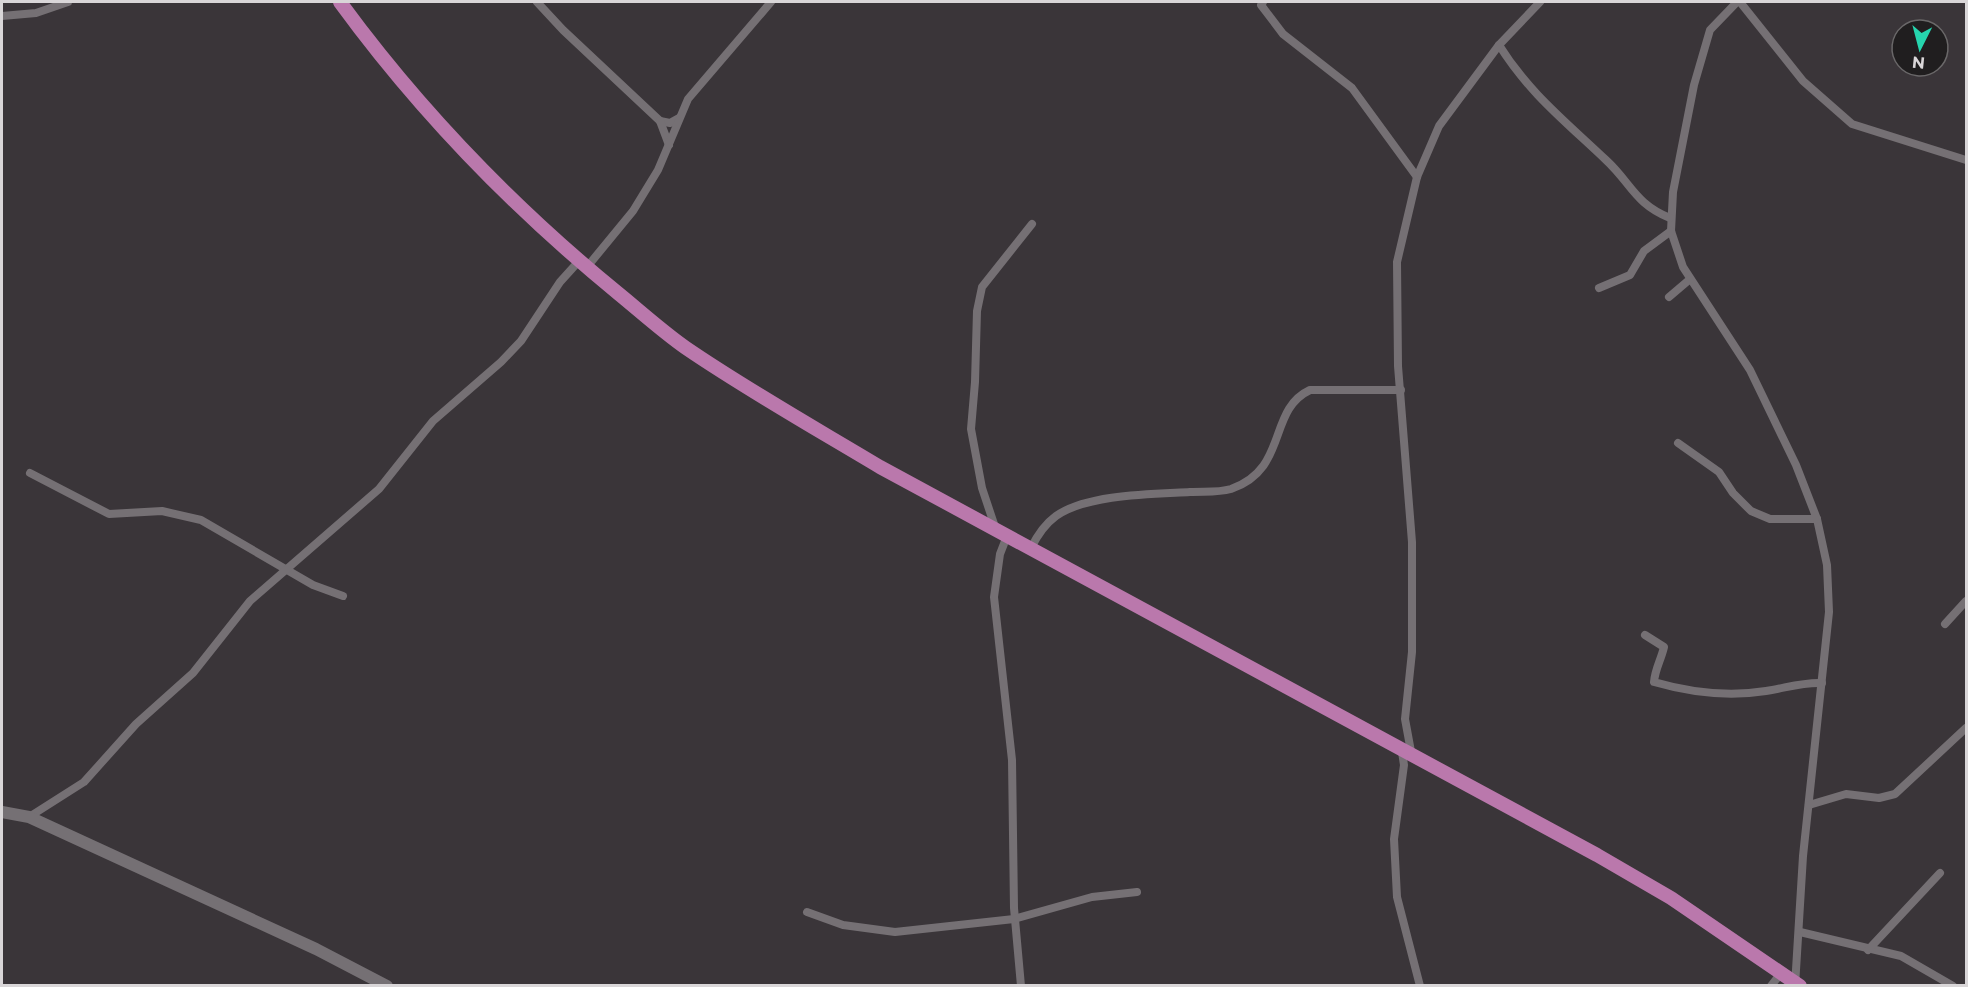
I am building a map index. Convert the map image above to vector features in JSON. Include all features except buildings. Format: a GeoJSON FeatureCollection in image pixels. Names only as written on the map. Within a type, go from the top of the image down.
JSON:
{"type":"FeatureCollection","features":[{"type":"Feature","properties":{"kind":"main road"},"geometry":{"type":"LineString","coordinates":[[340,2],[421,102],[493,178],[583,264],[684,347],[880,467],[1597,855],[1671,898],[1797,984]]}},
{"type":"Feature","properties":{"kind":"street"},"geometry":{"type":"LineString","coordinates":[[2,16],[36,13],[68,2]]}},
{"type":"Feature","properties":{"kind":"street"},"geometry":{"type":"LineString","coordinates":[[537,2],[563,30],[660,121],[669,146]]}},
{"type":"Feature","properties":{"kind":"street"},"geometry":{"type":"LineString","coordinates":[[29,817],[84,782],[136,724],[193,673],[250,601],[373,495],[433,422],[501,362],[521,341],[560,282],[583,264],[633,211],[658,170],[679,118],[695,89],[771,2]]}},
{"type":"Feature","properties":{"kind":"street"},"geometry":{"type":"LineString","coordinates":[[1263,2],[1261,5],[1283,34],[1352,88],[1417,177]]}},
{"type":"Feature","properties":{"kind":"street"},"geometry":{"type":"LineString","coordinates":[[1420,986],[1397,897],[1394,839],[1407,754],[1405,719],[1412,652],[1412,542],[1398,366],[1397,262],[1417,177],[1440,126],[1499,45],[1540,2]]}},
{"type":"Feature","properties":{"kind":"street"},"geometry":{"type":"LineString","coordinates":[[1797,984],[1801,893],[1829,612],[1827,565],[1817,519],[1796,465],[1749,370],[1689,280],[1676,252],[1671,231],[1670,218],[1694,85],[1710,30],[1739,2],[1803,81],[1852,124],[1966,160]]}},
{"type":"Feature","properties":{"kind":"street"},"geometry":{"type":"LineString","coordinates":[[1499,45],[1516,72],[1547,107],[1607,160],[1645,206],[1670,218]]}},
{"type":"Feature","properties":{"kind":"street"},"geometry":{"type":"LineString","coordinates":[[660,121],[670,123],[679,118]]}},
{"type":"Feature","properties":{"kind":"street"},"geometry":{"type":"LineString","coordinates":[[1021,986],[1014,919],[1012,760],[994,597],[1002,533],[982,488],[971,429],[975,382],[976,311],[982,287],[1032,224]]}},
{"type":"Feature","properties":{"kind":"street"},"geometry":{"type":"LineString","coordinates":[[1599,288],[1630,275],[1644,250],[1671,231]]}},
{"type":"Feature","properties":{"kind":"street"},"geometry":{"type":"LineString","coordinates":[[1669,297],[1689,280]]}},
{"type":"Feature","properties":{"kind":"street"},"geometry":{"type":"LineString","coordinates":[[1031,548],[1051,520],[1077,506],[1111,498],[1193,492],[1211,493],[1246,483],[1265,467],[1285,416],[1303,393],[1310,390],[1401,390]]}},
{"type":"Feature","properties":{"kind":"street"},"geometry":{"type":"LineString","coordinates":[[1678,443],[1719,472],[1733,493],[1751,511],[1770,519],[1817,519]]}},
{"type":"Feature","properties":{"kind":"street"},"geometry":{"type":"LineString","coordinates":[[30,473],[109,514],[162,511],[201,520],[313,585],[343,596]]}},
{"type":"Feature","properties":{"kind":"street"},"geometry":{"type":"LineString","coordinates":[[1945,624],[1966,601]]}},
{"type":"Feature","properties":{"kind":"street"},"geometry":{"type":"LineString","coordinates":[[1645,635],[1665,647],[1662,660],[1655,670],[1654,682],[1680,690],[1698,694],[1740,693],[1766,691],[1804,682],[1822,682]]}},
{"type":"Feature","properties":{"kind":"street"},"geometry":{"type":"LineString","coordinates":[[1809,805],[1846,794],[1879,798],[1895,794],[1966,728]]}},
{"type":"Feature","properties":{"kind":"street"},"geometry":{"type":"LineString","coordinates":[[2,812],[29,817],[316,949],[387,986]]}},
{"type":"Feature","properties":{"kind":"street"},"geometry":{"type":"LineString","coordinates":[[1868,950],[1940,873]]}},
{"type":"Feature","properties":{"kind":"street"},"geometry":{"type":"LineString","coordinates":[[807,912],[843,925],[895,932],[1014,919],[1092,897],[1137,892]]}},
{"type":"Feature","properties":{"kind":"street"},"geometry":{"type":"LineString","coordinates":[[1800,932],[1907,958],[1953,986]]}},
{"type":"Feature","properties":{"kind":"street"},"geometry":{"type":"LineString","coordinates":[[1771,986],[1781,973]]}}]}
